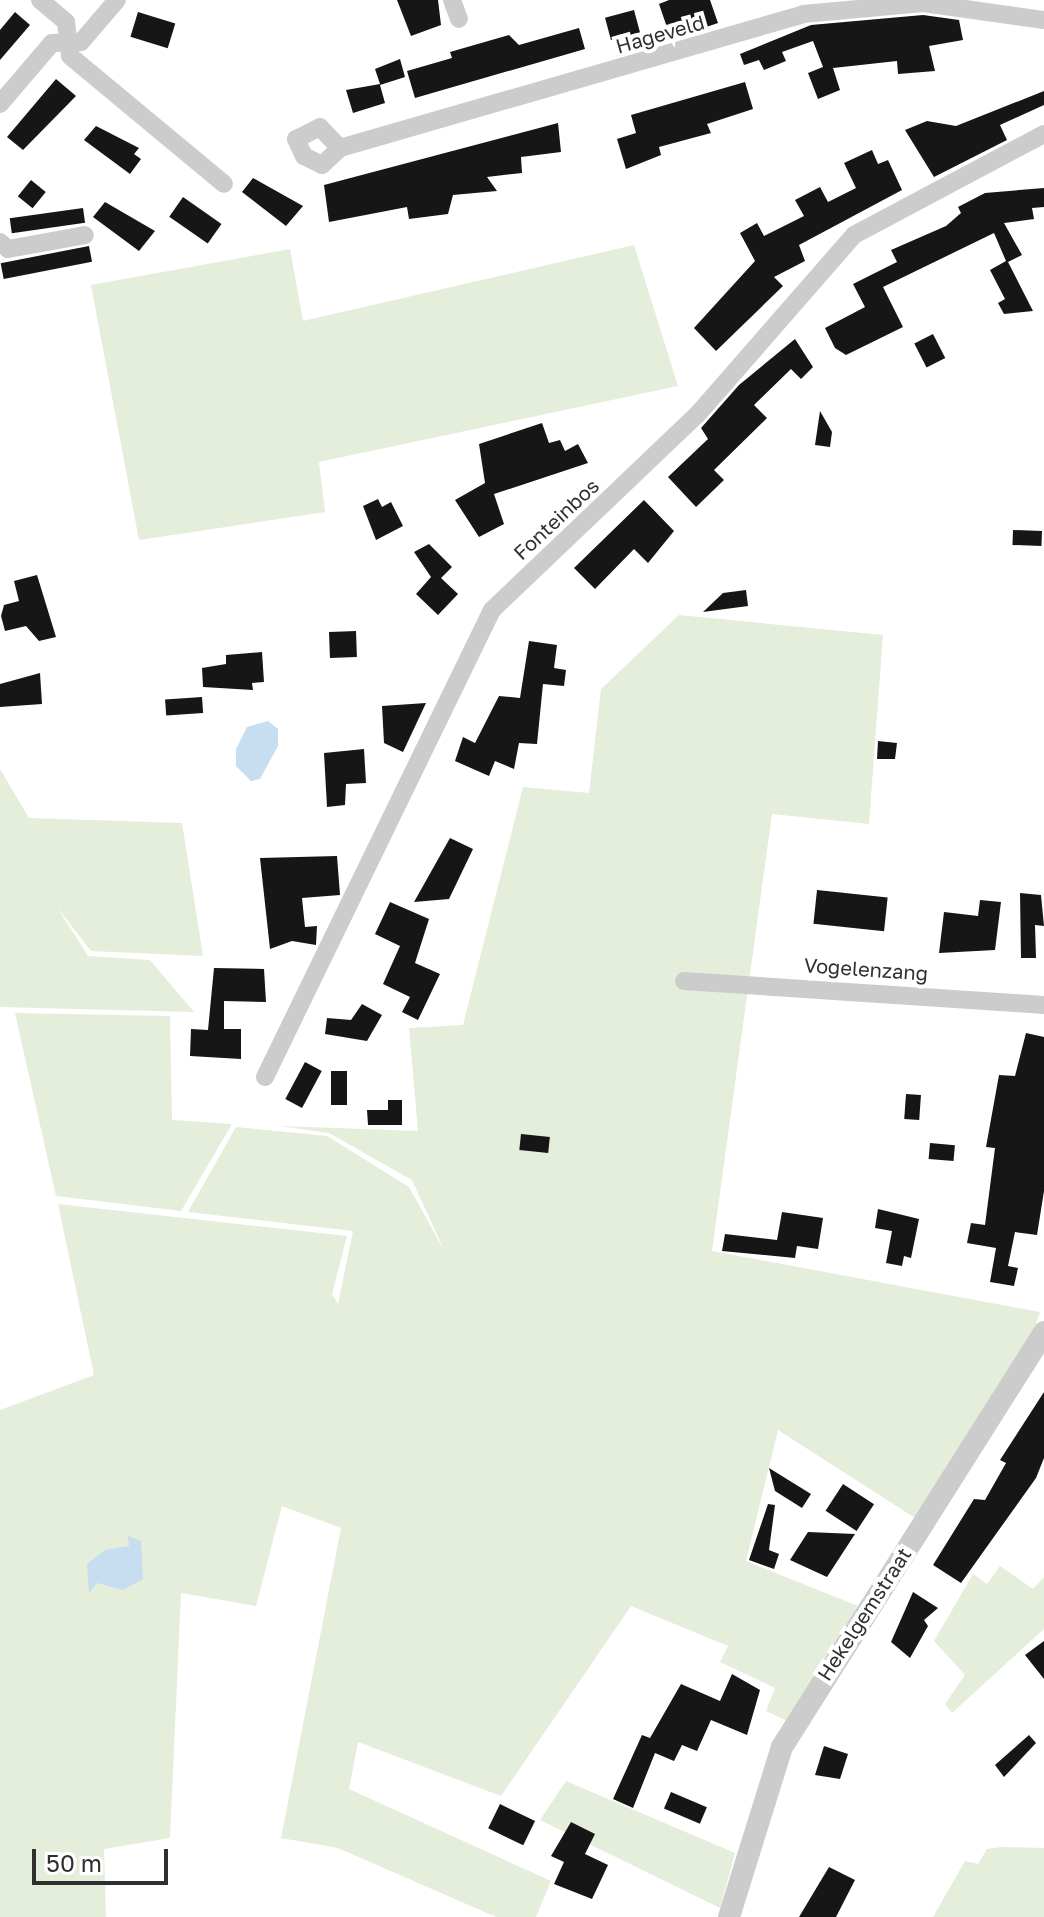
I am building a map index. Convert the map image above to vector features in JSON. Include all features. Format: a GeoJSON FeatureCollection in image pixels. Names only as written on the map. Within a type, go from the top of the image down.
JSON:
{"type":"FeatureCollection","features":[{"type":"Feature","properties":{"kind":"street"},"geometry":{"type":"LineString","coordinates":[[40,0],[66,22],[70,56],[224,184]]}},
{"type":"Feature","properties":{"kind":"street"},"geometry":{"type":"LineString","coordinates":[[0,104],[52,43],[81,42],[117,0]]}},
{"type":"Feature","properties":{"kind":"street"},"geometry":{"type":"LineString","coordinates":[[452,0],[459,19]]}},
{"type":"Feature","properties":{"kind":"street","name":"Hageveld"},"geometry":{"type":"LineString","coordinates":[[340,148],[803,14],[923,3],[1044,20]]}},
{"type":"Feature","properties":{"kind":"street","name":"Fonteinbos"},"geometry":{"type":"LineString","coordinates":[[265,1077],[492,610],[697,415],[854,235],[1044,134]]}},
{"type":"Feature","properties":{"kind":"street"},"geometry":{"type":"LineString","coordinates":[[0,242],[8,249],[85,235]]}},
{"type":"Feature","properties":{"kind":"street","name":"Vogelenzang"},"geometry":{"type":"LineString","coordinates":[[684,981],[1044,1005]]}},
{"type":"Feature","properties":{"kind":"street","name":"Hekelgemstraat"},"geometry":{"type":"LineString","coordinates":[[729,1917],[782,1747],[1044,1332]]}},
{"type":"Feature","properties":{"kind":"green space"},"geometry":{"type":"Polygon","coordinates":[[[634,245],[678,386],[319,462],[325,512],[139,540],[91,285],[290,249],[303,321],[634,245]]]}},
{"type":"Feature","properties":{"kind":"green space"},"geometry":{"type":"Polygon","coordinates":[[[679,615],[883,635],[869,824],[772,814],[712,1251],[1040,1312],[1033,1333],[915,1518],[778,1430],[746,1561],[858,1606],[787,1721],[766,1711],[775,1688],[720,1662],[728,1646],[631,1606],[501,1796],[358,1742],[349,1789],[551,1881],[536,1917],[496,1917],[338,1848],[281,1838],[341,1528],[282,1506],[256,1606],[181,1593],[170,1838],[104,1849],[106,1917],[0,1917],[0,1410],[94,1375],[58,1204],[347,1236],[332,1294],[338,1304],[353,1231],[188,1212],[236,1127],[327,1136],[409,1187],[445,1252],[412,1180],[329,1133],[279,1126],[418,1131],[409,1028],[463,1025],[523,787],[589,793],[601,689],[679,615]]]}},
{"type":"Feature","properties":{"kind":"green space"},"geometry":{"type":"Polygon","coordinates":[[[0,769],[29,818],[182,823],[203,956],[91,951],[57,907],[88,956],[150,960],[194,1012],[0,1007],[0,769]]]}},
{"type":"Feature","properties":{"kind":"green space"},"geometry":{"type":"Polygon","coordinates":[[[15,1013],[170,1016],[172,1120],[232,1124],[181,1211],[56,1196],[15,1013]]]}},
{"type":"Feature","properties":{"kind":"green space"},"geometry":{"type":"Polygon","coordinates":[[[1000,1566],[1033,1589],[1044,1577],[1044,1629],[952,1713],[945,1704],[965,1675],[934,1641],[973,1574],[987,1584],[1000,1566]]]}},
{"type":"Feature","properties":{"kind":"green space"},"geometry":{"type":"Polygon","coordinates":[[[566,1781],[735,1853],[720,1908],[540,1820],[566,1781]]]}},
{"type":"Feature","properties":{"kind":"green space"},"geometry":{"type":"Polygon","coordinates":[[[1044,1848],[1044,1917],[933,1917],[965,1861],[978,1864],[987,1849],[1044,1848]]]}},
{"type":"Feature","properties":{"kind":"water"},"geometry":{"type":"Polygon","coordinates":[[[268,721],[278,729],[278,746],[260,779],[251,781],[236,766],[236,749],[247,727],[268,721]]]}},
{"type":"Feature","properties":{"kind":"water"},"geometry":{"type":"Polygon","coordinates":[[[128,1536],[141,1541],[143,1579],[123,1590],[97,1583],[89,1593],[87,1564],[105,1550],[129,1546],[128,1536]]]}},
{"type":"Feature","properties":{"kind":"building"},"geometry":{"type":"Polygon","coordinates":[[[397,0],[438,0],[441,25],[411,36],[397,0]]]}},
{"type":"Feature","properties":{"kind":"building"},"geometry":{"type":"Polygon","coordinates":[[[669,0],[710,0],[718,23],[671,39],[659,4],[669,0]]]}},
{"type":"Feature","properties":{"kind":"building"},"geometry":{"type":"Polygon","coordinates":[[[634,10],[640,32],[611,40],[605,18],[634,10]]]}},
{"type":"Feature","properties":{"kind":"building"},"geometry":{"type":"Polygon","coordinates":[[[15,12],[30,25],[0,60],[0,30],[15,12]]]}},
{"type":"Feature","properties":{"kind":"building"},"geometry":{"type":"Polygon","coordinates":[[[138,12],[175,23],[168,48],[130,37],[138,12]]]}},
{"type":"Feature","properties":{"kind":"building"},"geometry":{"type":"Polygon","coordinates":[[[923,15],[959,20],[963,40],[929,46],[935,71],[898,74],[897,61],[833,68],[840,90],[818,99],[808,73],[823,67],[813,41],[782,52],[786,61],[764,70],[759,60],[744,65],[740,54],[811,25],[923,15]]]}},
{"type":"Feature","properties":{"kind":"building"},"geometry":{"type":"Polygon","coordinates":[[[579,28],[585,49],[415,98],[407,71],[452,58],[450,52],[509,35],[519,45],[579,28]]]}},
{"type":"Feature","properties":{"kind":"building"},"geometry":{"type":"Polygon","coordinates":[[[400,59],[405,77],[380,85],[385,103],[353,113],[346,90],[380,84],[375,69],[400,59]]]}},
{"type":"Feature","properties":{"kind":"building"},"geometry":{"type":"Polygon","coordinates":[[[56,79],[76,96],[23,150],[7,137],[56,79]]]}},
{"type":"Feature","properties":{"kind":"building"},"geometry":{"type":"Polygon","coordinates":[[[745,82],[753,109],[707,124],[711,133],[659,147],[661,155],[626,169],[617,139],[636,133],[631,115],[745,82]]]}},
{"type":"Feature","properties":{"kind":"building"},"geometry":{"type":"Polygon","coordinates":[[[1044,91],[1044,105],[1000,125],[1007,140],[934,177],[905,130],[927,121],[956,126],[1044,91]]]}},
{"type":"Feature","properties":{"kind":"building"},"geometry":{"type":"Polygon","coordinates":[[[558,123],[561,152],[521,157],[522,173],[487,177],[497,191],[453,195],[448,214],[409,219],[407,207],[329,222],[324,185],[558,123]]]}},
{"type":"Feature","properties":{"kind":"building"},"geometry":{"type":"Polygon","coordinates":[[[96,126],[139,148],[134,154],[141,159],[130,174],[84,140],[96,126]]]}},
{"type":"Feature","properties":{"kind":"building"},"geometry":{"type":"Polygon","coordinates":[[[872,150],[878,164],[888,160],[902,190],[799,245],[805,261],[774,277],[783,286],[716,351],[694,328],[755,261],[740,233],[757,223],[764,236],[804,216],[795,200],[820,187],[828,202],[856,188],[844,163],[872,150]]]}},
{"type":"Feature","properties":{"kind":"building"},"geometry":{"type":"Polygon","coordinates":[[[253,178],[303,206],[286,226],[242,192],[253,178]]]}},
{"type":"Feature","properties":{"kind":"building"},"geometry":{"type":"Polygon","coordinates":[[[31,180],[46,192],[33,208],[18,196],[31,180]]]}},
{"type":"Feature","properties":{"kind":"building"},"geometry":{"type":"Polygon","coordinates":[[[1044,188],[1044,207],[1032,208],[1034,219],[1004,223],[1022,255],[1008,262],[1033,311],[1004,314],[998,303],[1005,299],[990,270],[1006,261],[994,233],[883,287],[903,327],[846,355],[835,348],[825,328],[865,307],[853,284],[897,262],[891,250],[946,226],[961,213],[958,207],[985,193],[1044,188]]]}},
{"type":"Feature","properties":{"kind":"building"},"geometry":{"type":"Polygon","coordinates":[[[183,197],[222,224],[208,244],[169,217],[183,197]]]}},
{"type":"Feature","properties":{"kind":"building"},"geometry":{"type":"Polygon","coordinates":[[[105,202],[155,231],[139,251],[93,217],[105,202]]]}},
{"type":"Feature","properties":{"kind":"building"},"geometry":{"type":"Polygon","coordinates":[[[83,208],[85,223],[12,233],[10,218],[83,208]]]}},
{"type":"Feature","properties":{"kind":"building"},"geometry":{"type":"Polygon","coordinates":[[[89,246],[92,262],[4,279],[1,263],[89,246]]]}},
{"type":"Feature","properties":{"kind":"building"},"geometry":{"type":"Polygon","coordinates":[[[933,334],[945,358],[927,368],[914,344],[933,334]]]}},
{"type":"Feature","properties":{"kind":"building"},"geometry":{"type":"Polygon","coordinates":[[[795,339],[813,367],[801,379],[791,369],[754,405],[767,418],[714,470],[724,480],[696,507],[668,477],[708,439],[701,428],[739,385],[795,339]]]}},
{"type":"Feature","properties":{"kind":"building"},"geometry":{"type":"Polygon","coordinates":[[[820,411],[832,432],[830,447],[815,445],[820,411]]]}},
{"type":"Feature","properties":{"kind":"building"},"geometry":{"type":"Polygon","coordinates":[[[542,423],[549,443],[560,440],[565,451],[578,444],[588,463],[494,494],[504,524],[479,537],[455,500],[485,483],[479,444],[542,423]]]}},
{"type":"Feature","properties":{"kind":"building"},"geometry":{"type":"Polygon","coordinates":[[[378,499],[382,507],[391,502],[403,526],[376,540],[363,506],[378,499]]]}},
{"type":"Feature","properties":{"kind":"building"},"geometry":{"type":"Polygon","coordinates":[[[644,500],[674,531],[648,563],[634,549],[595,589],[574,568],[644,500]]]}},
{"type":"Feature","properties":{"kind":"building"},"geometry":{"type":"Polygon","coordinates":[[[1013,530],[1042,531],[1041,546],[1012,545],[1013,530]]]}},
{"type":"Feature","properties":{"kind":"building"},"geometry":{"type":"Polygon","coordinates":[[[429,544],[452,567],[441,578],[458,594],[438,615],[416,594],[431,577],[414,552],[429,544]]]}},
{"type":"Feature","properties":{"kind":"building"},"geometry":{"type":"Polygon","coordinates":[[[37,575],[56,637],[39,641],[26,626],[5,631],[1,616],[4,605],[19,601],[14,581],[37,575]]]}},
{"type":"Feature","properties":{"kind":"building"},"geometry":{"type":"Polygon","coordinates":[[[746,590],[748,606],[703,612],[723,593],[746,590]]]}},
{"type":"Feature","properties":{"kind":"building"},"geometry":{"type":"Polygon","coordinates":[[[356,631],[357,657],[330,658],[329,632],[356,631]]]}},
{"type":"Feature","properties":{"kind":"building"},"geometry":{"type":"Polygon","coordinates":[[[529,641],[557,645],[554,668],[566,670],[564,686],[543,684],[537,744],[519,743],[514,769],[495,761],[489,776],[455,761],[463,737],[475,743],[499,696],[520,698],[529,641]]]}},
{"type":"Feature","properties":{"kind":"building"},"geometry":{"type":"Polygon","coordinates":[[[262,652],[264,682],[252,683],[253,690],[203,687],[202,668],[226,664],[226,655],[262,652]]]}},
{"type":"Feature","properties":{"kind":"building"},"geometry":{"type":"Polygon","coordinates":[[[40,673],[42,704],[0,707],[0,684],[40,673]]]}},
{"type":"Feature","properties":{"kind":"building"},"geometry":{"type":"Polygon","coordinates":[[[202,697],[203,713],[166,716],[165,700],[202,697]]]}},
{"type":"Feature","properties":{"kind":"building"},"geometry":{"type":"Polygon","coordinates":[[[426,703],[403,752],[384,743],[382,706],[426,703]]]}},
{"type":"Feature","properties":{"kind":"building"},"geometry":{"type":"Polygon","coordinates":[[[878,741],[897,743],[895,759],[877,759],[878,741]]]}},
{"type":"Feature","properties":{"kind":"building"},"geometry":{"type":"Polygon","coordinates":[[[364,749],[366,783],[346,784],[345,805],[327,807],[324,753],[364,749]]]}},
{"type":"Feature","properties":{"kind":"building"},"geometry":{"type":"Polygon","coordinates":[[[450,838],[473,849],[449,899],[414,902],[450,838]]]}},
{"type":"Feature","properties":{"kind":"building"},"geometry":{"type":"Polygon","coordinates":[[[337,856],[340,895],[302,898],[305,927],[317,926],[316,945],[292,941],[270,949],[260,858],[337,856]]]}},
{"type":"Feature","properties":{"kind":"building"},"geometry":{"type":"Polygon","coordinates":[[[817,890],[888,897],[884,931],[813,924],[817,890]]]}},
{"type":"Feature","properties":{"kind":"building"},"geometry":{"type":"Polygon","coordinates":[[[1020,893],[1041,895],[1044,926],[1035,925],[1036,958],[1021,958],[1020,893]]]}},
{"type":"Feature","properties":{"kind":"building"},"geometry":{"type":"Polygon","coordinates":[[[980,900],[1001,902],[995,950],[939,953],[944,912],[978,916],[980,900]]]}},
{"type":"Feature","properties":{"kind":"building"},"geometry":{"type":"Polygon","coordinates":[[[390,902],[429,919],[415,963],[440,974],[418,1020],[402,1012],[410,997],[383,984],[400,946],[375,934],[390,902]]]}},
{"type":"Feature","properties":{"kind":"building"},"geometry":{"type":"Polygon","coordinates":[[[214,968],[264,969],[266,1002],[224,1001],[224,1029],[241,1029],[241,1059],[190,1056],[191,1029],[208,1030],[214,968]]]}},
{"type":"Feature","properties":{"kind":"building"},"geometry":{"type":"Polygon","coordinates":[[[362,1004],[382,1015],[367,1041],[325,1034],[327,1018],[351,1020],[362,1004]]]}},
{"type":"Feature","properties":{"kind":"building"},"geometry":{"type":"Polygon","coordinates":[[[1026,1033],[1044,1037],[1044,1191],[1037,1235],[1015,1232],[1008,1266],[1018,1268],[1014,1286],[990,1282],[996,1248],[967,1243],[971,1223],[985,1225],[995,1148],[986,1147],[999,1075],[1015,1076],[1026,1033]]]}},
{"type":"Feature","properties":{"kind":"building"},"geometry":{"type":"Polygon","coordinates":[[[305,1062],[322,1071],[302,1108],[285,1099],[305,1062]]]}},
{"type":"Feature","properties":{"kind":"building"},"geometry":{"type":"Polygon","coordinates":[[[331,1071],[347,1071],[347,1105],[331,1105],[331,1071]]]}},
{"type":"Feature","properties":{"kind":"building"},"geometry":{"type":"Polygon","coordinates":[[[906,1094],[921,1095],[919,1120],[904,1119],[906,1094]]]}},
{"type":"Feature","properties":{"kind":"building"},"geometry":{"type":"Polygon","coordinates":[[[388,1100],[402,1100],[402,1125],[368,1125],[367,1110],[388,1110],[388,1100]]]}},
{"type":"Feature","properties":{"kind":"building"},"geometry":{"type":"Polygon","coordinates":[[[521,1134],[550,1137],[548,1153],[519,1150],[521,1134]]]}},
{"type":"Feature","properties":{"kind":"building"},"geometry":{"type":"Polygon","coordinates":[[[930,1143],[955,1145],[954,1161],[929,1159],[930,1143]]]}},
{"type":"Feature","properties":{"kind":"building"},"geometry":{"type":"Polygon","coordinates":[[[878,1209],[919,1219],[911,1258],[904,1256],[902,1266],[886,1263],[892,1231],[875,1228],[878,1209]]]}},
{"type":"Feature","properties":{"kind":"building"},"geometry":{"type":"Polygon","coordinates":[[[782,1212],[823,1218],[818,1249],[797,1246],[795,1258],[722,1251],[725,1234],[777,1240],[782,1212]]]}},
{"type":"Feature","properties":{"kind":"building"},"geometry":{"type":"Polygon","coordinates":[[[1044,1392],[1044,1458],[1036,1478],[961,1583],[933,1565],[974,1499],[985,1500],[1006,1463],[1000,1460],[1044,1392]]]}},
{"type":"Feature","properties":{"kind":"building"},"geometry":{"type":"Polygon","coordinates":[[[769,1468],[811,1494],[802,1508],[775,1491],[769,1468]]]}},
{"type":"Feature","properties":{"kind":"building"},"geometry":{"type":"Polygon","coordinates":[[[843,1484],[874,1504],[857,1531],[826,1511],[843,1484]]]}},
{"type":"Feature","properties":{"kind":"building"},"geometry":{"type":"Polygon","coordinates":[[[768,1504],[775,1505],[769,1550],[779,1554],[774,1569],[749,1560],[768,1504]]]}},
{"type":"Feature","properties":{"kind":"building"},"geometry":{"type":"Polygon","coordinates":[[[808,1532],[855,1534],[827,1577],[790,1560],[808,1532]]]}},
{"type":"Feature","properties":{"kind":"building"},"geometry":{"type":"Polygon","coordinates":[[[913,1592],[938,1608],[924,1620],[928,1626],[910,1658],[891,1642],[913,1592]]]}},
{"type":"Feature","properties":{"kind":"building"},"geometry":{"type":"Polygon","coordinates":[[[1044,1641],[1044,1679],[1025,1655],[1044,1641]]]}},
{"type":"Feature","properties":{"kind":"building"},"geometry":{"type":"Polygon","coordinates":[[[732,1674],[760,1690],[747,1735],[711,1720],[697,1751],[682,1745],[674,1761],[655,1753],[633,1808],[613,1799],[642,1735],[650,1738],[681,1684],[720,1701],[732,1674]]]}},
{"type":"Feature","properties":{"kind":"building"},"geometry":{"type":"Polygon","coordinates":[[[1029,1735],[1036,1743],[1004,1777],[995,1765],[1029,1735]]]}},
{"type":"Feature","properties":{"kind":"building"},"geometry":{"type":"Polygon","coordinates":[[[824,1746],[848,1754],[840,1779],[815,1775],[824,1746]]]}},
{"type":"Feature","properties":{"kind":"building"},"geometry":{"type":"Polygon","coordinates":[[[671,1792],[707,1807],[700,1824],[664,1809],[671,1792]]]}},
{"type":"Feature","properties":{"kind":"building"},"geometry":{"type":"Polygon","coordinates":[[[500,1804],[535,1821],[523,1845],[488,1828],[500,1804]]]}},
{"type":"Feature","properties":{"kind":"building"},"geometry":{"type":"Polygon","coordinates":[[[571,1822],[595,1834],[585,1854],[608,1865],[592,1899],[554,1884],[564,1862],[551,1856],[571,1822]]]}},
{"type":"Feature","properties":{"kind":"building"},"geometry":{"type":"Polygon","coordinates":[[[829,1867],[855,1880],[836,1917],[799,1917],[829,1867]]]}}]}
